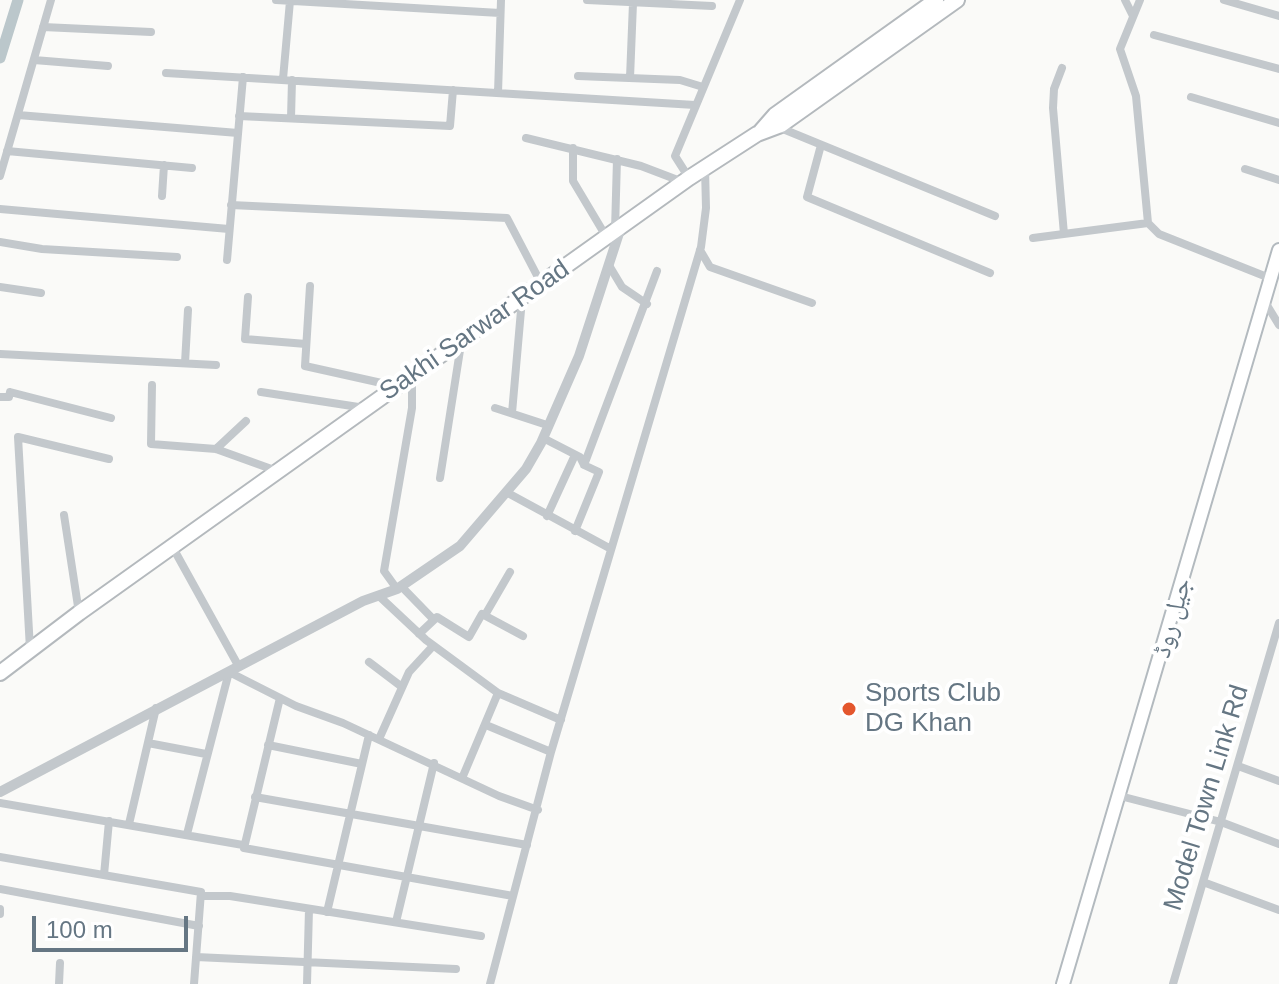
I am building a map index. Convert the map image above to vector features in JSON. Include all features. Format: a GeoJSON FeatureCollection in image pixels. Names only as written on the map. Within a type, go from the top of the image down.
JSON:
{"type":"FeatureCollection","features":[{"type":"Feature","properties":{"kind":"highway","name":"Sakhi Sarwar Road"},"geometry":{"type":"LineString","coordinates":[[0,673],[172,546],[412,374],[461,344],[686,180],[757,134],[777,127],[957,0]]}},
{"type":"Feature","properties":{"kind":"highway"},"geometry":{"type":"LineString","coordinates":[[757,134],[775,115],[931,1]]}},
{"type":"Feature","properties":{"kind":"main road","name":"جیل روڈ"},"geometry":{"type":"LineString","coordinates":[[1063,984],[1279,253]]}},
{"type":"Feature","properties":{"kind":"street"},"geometry":{"type":"LineString","coordinates":[[0,176],[51,0]]}},
{"type":"Feature","properties":{"kind":"street"},"geometry":{"type":"LineString","coordinates":[[276,0],[500,13]]}},
{"type":"Feature","properties":{"kind":"street"},"geometry":{"type":"LineString","coordinates":[[498,93],[501,0]]}},
{"type":"Feature","properties":{"kind":"street"},"geometry":{"type":"LineString","coordinates":[[587,0],[712,6]]}},
{"type":"Feature","properties":{"kind":"street"},"geometry":{"type":"LineString","coordinates":[[686,180],[675,156],[740,0]]}},
{"type":"Feature","properties":{"kind":"street"},"geometry":{"type":"LineString","coordinates":[[1125,0],[1133,16]]}},
{"type":"Feature","properties":{"kind":"street"},"geometry":{"type":"LineString","coordinates":[[1140,0],[1120,49],[1136,96],[1148,223],[1159,234],[1272,279]]}},
{"type":"Feature","properties":{"kind":"street"},"geometry":{"type":"LineString","coordinates":[[1224,0],[1279,16]]}},
{"type":"Feature","properties":{"kind":"street"},"geometry":{"type":"LineString","coordinates":[[290,1],[288,80],[291,118]]}},
{"type":"Feature","properties":{"kind":"street"},"geometry":{"type":"LineString","coordinates":[[630,78],[633,3]]}},
{"type":"Feature","properties":{"kind":"street"},"geometry":{"type":"LineString","coordinates":[[43,27],[151,32]]}},
{"type":"Feature","properties":{"kind":"street"},"geometry":{"type":"LineString","coordinates":[[1154,35],[1279,69]]}},
{"type":"Feature","properties":{"kind":"street"},"geometry":{"type":"LineString","coordinates":[[34,60],[108,66]]}},
{"type":"Feature","properties":{"kind":"street"},"geometry":{"type":"LineString","coordinates":[[1062,68],[1054,89],[1053,108],[1064,234]]}},
{"type":"Feature","properties":{"kind":"street"},"geometry":{"type":"LineString","coordinates":[[166,73],[695,105]]}},
{"type":"Feature","properties":{"kind":"street"},"geometry":{"type":"LineString","coordinates":[[578,76],[680,80],[703,87]]}},
{"type":"Feature","properties":{"kind":"street"},"geometry":{"type":"LineString","coordinates":[[227,260],[243,77]]}},
{"type":"Feature","properties":{"kind":"street"},"geometry":{"type":"LineString","coordinates":[[239,116],[450,126],[453,90]]}},
{"type":"Feature","properties":{"kind":"street"},"geometry":{"type":"LineString","coordinates":[[1191,97],[1279,123]]}},
{"type":"Feature","properties":{"kind":"street"},"geometry":{"type":"LineString","coordinates":[[18,115],[238,133]]}},
{"type":"Feature","properties":{"kind":"street"},"geometry":{"type":"LineString","coordinates":[[777,127],[995,216]]}},
{"type":"Feature","properties":{"kind":"street"},"geometry":{"type":"LineString","coordinates":[[526,138],[617,159],[686,180]]}},
{"type":"Feature","properties":{"kind":"street"},"geometry":{"type":"LineString","coordinates":[[821,145],[807,197],[990,273]]}},
{"type":"Feature","properties":{"kind":"street"},"geometry":{"type":"LineString","coordinates":[[573,148],[573,181],[614,232]]}},
{"type":"Feature","properties":{"kind":"street"},"geometry":{"type":"LineString","coordinates":[[7,151],[192,168]]}},
{"type":"Feature","properties":{"kind":"street"},"geometry":{"type":"LineString","coordinates":[[0,792],[156,707],[399,588],[460,546],[526,469],[574,370],[610,267],[617,159]]}},
{"type":"Feature","properties":{"kind":"street"},"geometry":{"type":"LineString","coordinates":[[162,196],[164,165]]}},
{"type":"Feature","properties":{"kind":"street"},"geometry":{"type":"LineString","coordinates":[[490,984],[551,752],[700,250],[706,208],[705,168]]}},
{"type":"Feature","properties":{"kind":"street"},"geometry":{"type":"LineString","coordinates":[[1245,169],[1279,180]]}},
{"type":"Feature","properties":{"kind":"street"},"geometry":{"type":"LineString","coordinates":[[231,205],[507,218],[542,285]]}},
{"type":"Feature","properties":{"kind":"street"},"geometry":{"type":"LineString","coordinates":[[0,209],[229,229]]}},
{"type":"Feature","properties":{"kind":"street"},"geometry":{"type":"LineString","coordinates":[[1033,238],[1148,223]]}},
{"type":"Feature","properties":{"kind":"street"},"geometry":{"type":"LineString","coordinates":[[0,242],[42,249],[177,257]]}},
{"type":"Feature","properties":{"kind":"street"},"geometry":{"type":"LineString","coordinates":[[700,250],[710,267],[812,303]]}},
{"type":"Feature","properties":{"kind":"street"},"geometry":{"type":"LineString","coordinates":[[610,267],[622,287],[647,304]]}},
{"type":"Feature","properties":{"kind":"street"},"geometry":{"type":"LineString","coordinates":[[584,465],[657,271]]}},
{"type":"Feature","properties":{"kind":"street"},"geometry":{"type":"LineString","coordinates":[[310,286],[305,366],[395,386]]}},
{"type":"Feature","properties":{"kind":"street"},"geometry":{"type":"LineString","coordinates":[[0,287],[41,293]]}},
{"type":"Feature","properties":{"kind":"street"},"geometry":{"type":"LineString","coordinates":[[248,297],[245,339],[306,344]]}},
{"type":"Feature","properties":{"kind":"street"},"geometry":{"type":"LineString","coordinates":[[512,413],[522,299]]}},
{"type":"Feature","properties":{"kind":"street"},"geometry":{"type":"LineString","coordinates":[[1265,302],[1279,306]]}},
{"type":"Feature","properties":{"kind":"street"},"geometry":{"type":"LineString","coordinates":[[1265,302],[1279,325]]}},
{"type":"Feature","properties":{"kind":"street"},"geometry":{"type":"LineString","coordinates":[[185,363],[188,310]]}},
{"type":"Feature","properties":{"kind":"street"},"geometry":{"type":"LineString","coordinates":[[440,478],[461,344]]}},
{"type":"Feature","properties":{"kind":"street"},"geometry":{"type":"LineString","coordinates":[[0,354],[216,365]]}},
{"type":"Feature","properties":{"kind":"street"},"geometry":{"type":"LineString","coordinates":[[412,374],[412,408],[384,571],[434,620]]}},
{"type":"Feature","properties":{"kind":"street"},"geometry":{"type":"LineString","coordinates":[[152,385],[151,444],[216,449],[277,471]]}},
{"type":"Feature","properties":{"kind":"street"},"geometry":{"type":"LineString","coordinates":[[0,397],[9,397],[10,392],[111,418]]}},
{"type":"Feature","properties":{"kind":"street"},"geometry":{"type":"LineString","coordinates":[[261,392],[365,408]]}},
{"type":"Feature","properties":{"kind":"street"},"geometry":{"type":"LineString","coordinates":[[495,408],[547,425]]}},
{"type":"Feature","properties":{"kind":"street"},"geometry":{"type":"LineString","coordinates":[[216,449],[246,421]]}},
{"type":"Feature","properties":{"kind":"street"},"geometry":{"type":"LineString","coordinates":[[30,650],[18,437],[109,459]]}},
{"type":"Feature","properties":{"kind":"street"},"geometry":{"type":"LineString","coordinates":[[543,438],[599,472],[575,531]]}},
{"type":"Feature","properties":{"kind":"street"},"geometry":{"type":"LineString","coordinates":[[547,516],[575,455]]}},
{"type":"Feature","properties":{"kind":"street"},"geometry":{"type":"LineString","coordinates":[[506,492],[611,549]]}},
{"type":"Feature","properties":{"kind":"street"},"geometry":{"type":"LineString","coordinates":[[64,515],[79,613]]}},
{"type":"Feature","properties":{"kind":"street"},"geometry":{"type":"LineString","coordinates":[[172,546],[234,670],[280,698],[434,763],[499,796],[538,810]]}},
{"type":"Feature","properties":{"kind":"street"},"geometry":{"type":"LineString","coordinates":[[419,634],[437,617],[469,637],[510,572]]}},
{"type":"Feature","properties":{"kind":"street"},"geometry":{"type":"LineString","coordinates":[[379,596],[433,646],[498,693],[561,720]]}},
{"type":"Feature","properties":{"kind":"street"},"geometry":{"type":"LineString","coordinates":[[485,615],[523,636]]}},
{"type":"Feature","properties":{"kind":"street","name":"Model Town Link Rd"},"geometry":{"type":"LineString","coordinates":[[1173,984],[1279,623]]}},
{"type":"Feature","properties":{"kind":"street"},"geometry":{"type":"LineString","coordinates":[[379,739],[409,672],[433,646]]}},
{"type":"Feature","properties":{"kind":"street"},"geometry":{"type":"LineString","coordinates":[[369,662],[402,687]]}},
{"type":"Feature","properties":{"kind":"street"},"geometry":{"type":"LineString","coordinates":[[187,834],[206,754],[234,670]]}},
{"type":"Feature","properties":{"kind":"street"},"geometry":{"type":"LineString","coordinates":[[463,776],[498,693]]}},
{"type":"Feature","properties":{"kind":"street"},"geometry":{"type":"LineString","coordinates":[[243,845],[280,698]]}},
{"type":"Feature","properties":{"kind":"street"},"geometry":{"type":"LineString","coordinates":[[129,824],[156,707]]}},
{"type":"Feature","properties":{"kind":"street"},"geometry":{"type":"LineString","coordinates":[[486,725],[551,752]]}},
{"type":"Feature","properties":{"kind":"street"},"geometry":{"type":"LineString","coordinates":[[327,912],[369,735]]}},
{"type":"Feature","properties":{"kind":"street"},"geometry":{"type":"LineString","coordinates":[[148,743],[206,754]]}},
{"type":"Feature","properties":{"kind":"street"},"geometry":{"type":"LineString","coordinates":[[268,745],[362,764]]}},
{"type":"Feature","properties":{"kind":"street"},"geometry":{"type":"LineString","coordinates":[[396,922],[434,763]]}},
{"type":"Feature","properties":{"kind":"street"},"geometry":{"type":"LineString","coordinates":[[1238,766],[1279,781]]}},
{"type":"Feature","properties":{"kind":"street"},"geometry":{"type":"LineString","coordinates":[[1120,796],[1221,822],[1279,844]]}},
{"type":"Feature","properties":{"kind":"street"},"geometry":{"type":"LineString","coordinates":[[255,797],[527,845]]}},
{"type":"Feature","properties":{"kind":"street"},"geometry":{"type":"LineString","coordinates":[[0,803],[187,834],[243,845],[244,848],[406,874],[513,896]]}},
{"type":"Feature","properties":{"kind":"street"},"geometry":{"type":"LineString","coordinates":[[104,875],[109,821]]}},
{"type":"Feature","properties":{"kind":"street"},"geometry":{"type":"LineString","coordinates":[[0,857],[201,892],[194,984]]}},
{"type":"Feature","properties":{"kind":"street"},"geometry":{"type":"LineString","coordinates":[[1203,882],[1279,910]]}},
{"type":"Feature","properties":{"kind":"street"},"geometry":{"type":"LineString","coordinates":[[0,889],[199,926]]}},
{"type":"Feature","properties":{"kind":"street"},"geometry":{"type":"LineString","coordinates":[[201,896],[230,896],[481,936]]}},
{"type":"Feature","properties":{"kind":"street"},"geometry":{"type":"LineString","coordinates":[[307,984],[309,909]]}},
{"type":"Feature","properties":{"kind":"street"},"geometry":{"type":"LineString","coordinates":[[196,957],[456,969]]}},
{"type":"Feature","properties":{"kind":"street"},"geometry":{"type":"LineString","coordinates":[[59,984],[60,963]]}},
{"type":"Feature","properties":{"kind":"waterway"},"geometry":{"type":"LineString","coordinates":[[0,58],[18,0]]}},
{"type":"Feature","properties":{"kind":"place","name":"Sports Club DG Khan"},"geometry":{"type":"Point","coordinates":[849,709]}}]}
